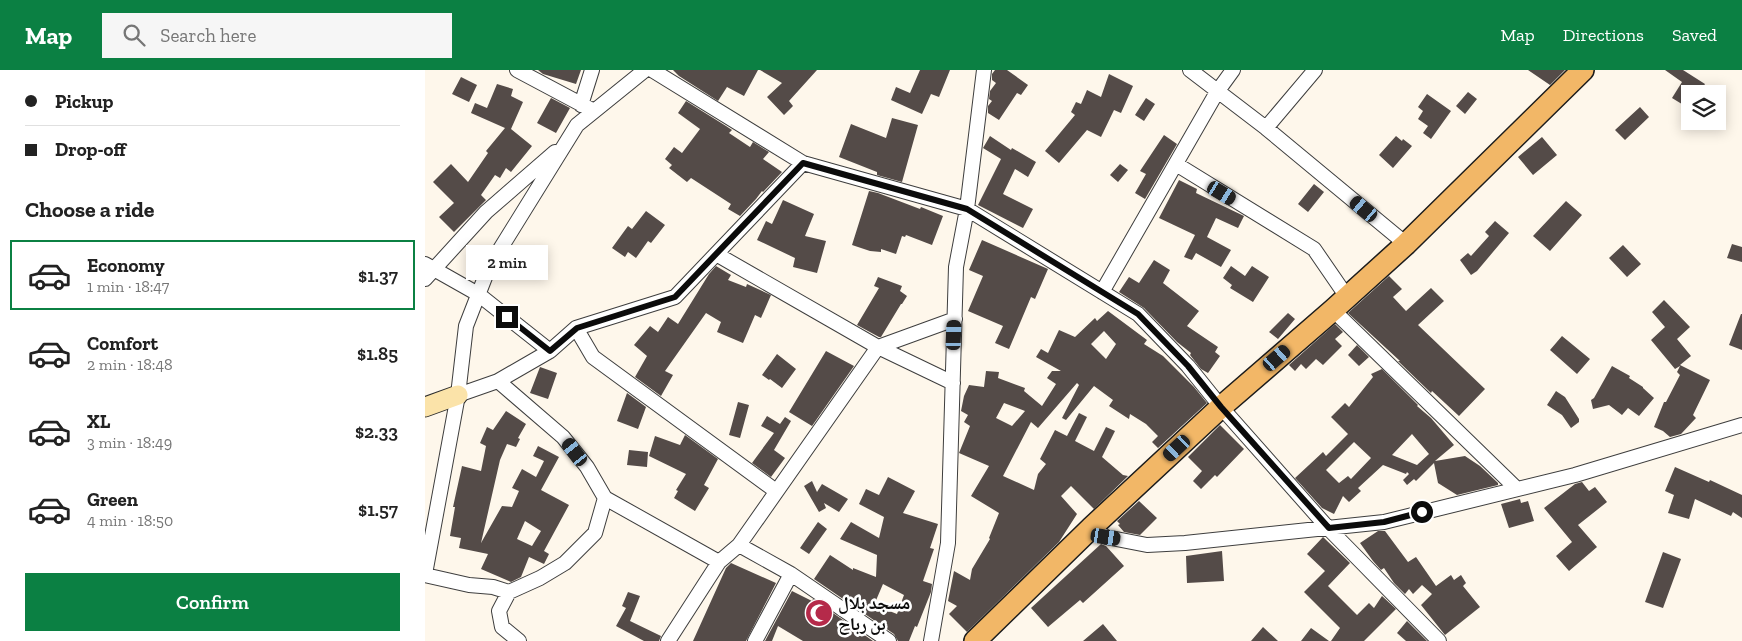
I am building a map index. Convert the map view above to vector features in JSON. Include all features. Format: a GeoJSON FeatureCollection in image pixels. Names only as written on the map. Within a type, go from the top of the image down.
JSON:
{"type":"FeatureCollection","features":[{"type":"Feature","properties":{"kind":"main road"},"geometry":{"type":"LineString","coordinates":[[975,641],[1091,528],[1221,407],[1406,244],[1583,70]]}},
{"type":"Feature","properties":{"kind":"street"},"geometry":{"type":"LineString","coordinates":[[517,70],[594,111]]}},
{"type":"Feature","properties":{"kind":"street"},"geometry":{"type":"LineString","coordinates":[[581,105],[592,70]]}},
{"type":"Feature","properties":{"kind":"street"},"geometry":{"type":"LineString","coordinates":[[509,592],[493,587],[469,585],[425,574],[458,395],[466,326],[489,267],[577,125],[645,70]]}},
{"type":"Feature","properties":{"kind":"street"},"geometry":{"type":"LineString","coordinates":[[652,70],[803,163],[967,209],[1138,314],[1188,366],[1221,407],[1329,528],[1439,641]]}},
{"type":"Feature","properties":{"kind":"street"},"geometry":{"type":"LineString","coordinates":[[931,641],[948,543],[957,266],[967,209],[984,70]]}},
{"type":"Feature","properties":{"kind":"street"},"geometry":{"type":"LineString","coordinates":[[1190,70],[1266,128],[1406,244]]}},
{"type":"Feature","properties":{"kind":"street"},"geometry":{"type":"LineString","coordinates":[[1102,292],[1217,92],[1233,70]]}},
{"type":"Feature","properties":{"kind":"street"},"geometry":{"type":"LineString","coordinates":[[1266,128],[1315,70]]}},
{"type":"Feature","properties":{"kind":"street"},"geometry":{"type":"LineString","coordinates":[[550,351],[479,294],[428,271],[486,212],[567,141]]}},
{"type":"Feature","properties":{"kind":"street"},"geometry":{"type":"LineString","coordinates":[[425,407],[498,382],[550,351],[577,328],[675,297],[803,163]]}},
{"type":"Feature","properties":{"kind":"street"},"geometry":{"type":"LineString","coordinates":[[1176,164],[1314,249],[1340,304],[1517,489]]}},
{"type":"Feature","properties":{"kind":"street"},"geometry":{"type":"LineString","coordinates":[[716,254],[878,347],[953,383]]}},
{"type":"Feature","properties":{"kind":"street"},"geometry":{"type":"LineString","coordinates":[[668,641],[719,562],[739,544],[878,347],[955,319]]}},
{"type":"Feature","properties":{"kind":"street"},"geometry":{"type":"LineString","coordinates":[[577,328],[593,357],[776,491]]}},
{"type":"Feature","properties":{"kind":"street"},"geometry":{"type":"LineString","coordinates":[[498,382],[563,437],[587,467],[605,498],[719,562]]}},
{"type":"Feature","properties":{"kind":"street"},"geometry":{"type":"LineString","coordinates":[[1091,528],[1106,537],[1147,545],[1185,543],[1384,522],[1575,475],[1742,425]]}},
{"type":"Feature","properties":{"kind":"street"},"geometry":{"type":"LineString","coordinates":[[519,641],[502,628],[499,611],[509,592],[540,578],[565,563],[595,534],[605,498]]}},
{"type":"Feature","properties":{"kind":"street"},"geometry":{"type":"LineString","coordinates":[[739,544],[791,574],[889,641]]}},
{"type":"Feature","properties":{"kind":"street"},"geometry":{"type":"LineString","coordinates":[[755,641],[791,574]]}},
{"type":"Feature","properties":{"kind":"building"},"geometry":{"type":"Polygon","coordinates":[[[538,70],[581,70],[576,84],[543,74],[538,70]]]}},
{"type":"Feature","properties":{"kind":"building"},"geometry":{"type":"Polygon","coordinates":[[[673,70],[758,70],[744,96],[727,87],[718,101],[679,76],[673,70]]]}},
{"type":"Feature","properties":{"kind":"building"},"geometry":{"type":"Polygon","coordinates":[[[760,70],[817,70],[789,101],[793,106],[784,115],[767,97],[782,83],[760,70]]]}},
{"type":"Feature","properties":{"kind":"building"},"geometry":{"type":"Polygon","coordinates":[[[920,70],[950,70],[939,97],[931,94],[922,114],[891,100],[896,87],[910,93],[920,70]]]}},
{"type":"Feature","properties":{"kind":"building"},"geometry":{"type":"Polygon","coordinates":[[[995,70],[1007,70],[1028,85],[1021,95],[1017,93],[999,120],[988,113],[988,106],[992,101],[989,99],[990,91],[996,83],[992,80],[992,74],[995,70]]]}},
{"type":"Feature","properties":{"kind":"building"},"geometry":{"type":"Polygon","coordinates":[[[1528,70],[1565,70],[1550,85],[1528,70]]]}},
{"type":"Feature","properties":{"kind":"building"},"geometry":{"type":"Polygon","coordinates":[[[1665,70],[1683,70],[1705,84],[1681,85],[1681,104],[1672,98],[1682,82],[1665,70]]]}},
{"type":"Feature","properties":{"kind":"building"},"geometry":{"type":"Polygon","coordinates":[[[1109,74],[1133,86],[1121,113],[1114,110],[1101,137],[1087,130],[1059,163],[1045,151],[1075,115],[1071,112],[1076,102],[1081,104],[1087,90],[1101,97],[1109,74]]]}},
{"type":"Feature","properties":{"kind":"building"},"geometry":{"type":"Polygon","coordinates":[[[461,77],[477,85],[469,102],[452,94],[461,77]]]}},
{"type":"Feature","properties":{"kind":"building"},"geometry":{"type":"Polygon","coordinates":[[[497,84],[513,89],[511,96],[523,102],[511,129],[532,146],[511,172],[506,168],[500,178],[495,175],[481,195],[486,200],[454,232],[439,217],[454,203],[433,182],[451,164],[468,182],[488,153],[486,151],[505,128],[471,113],[475,103],[487,108],[497,84]]]}},
{"type":"Feature","properties":{"kind":"building"},"geometry":{"type":"Polygon","coordinates":[[[1468,92],[1477,99],[1465,114],[1456,106],[1468,92]]]}},
{"type":"Feature","properties":{"kind":"building"},"geometry":{"type":"Polygon","coordinates":[[[1427,94],[1451,111],[1431,139],[1423,133],[1428,126],[1418,119],[1423,111],[1418,107],[1427,94]]]}},
{"type":"Feature","properties":{"kind":"building"},"geometry":{"type":"Polygon","coordinates":[[[551,98],[570,108],[556,133],[537,123],[551,98]]]}},
{"type":"Feature","properties":{"kind":"building"},"geometry":{"type":"Polygon","coordinates":[[[1146,98],[1155,104],[1144,121],[1135,115],[1146,98]]]}},
{"type":"Feature","properties":{"kind":"building"},"geometry":{"type":"Polygon","coordinates":[[[686,101],[732,130],[729,133],[750,147],[753,142],[769,152],[763,159],[782,172],[740,216],[728,209],[731,204],[691,178],[687,182],[669,168],[672,165],[665,159],[674,147],[682,153],[700,129],[678,113],[686,101]]]}},
{"type":"Feature","properties":{"kind":"building"},"geometry":{"type":"Polygon","coordinates":[[[1640,107],[1649,117],[1625,140],[1615,130],[1640,107]]]}},
{"type":"Feature","properties":{"kind":"building"},"geometry":{"type":"Polygon","coordinates":[[[892,118],[918,125],[902,182],[877,175],[877,172],[839,157],[851,124],[886,138],[892,118]]]}},
{"type":"Feature","properties":{"kind":"building"},"geometry":{"type":"Polygon","coordinates":[[[1164,135],[1177,144],[1145,199],[1135,193],[1146,174],[1140,171],[1164,135]]]}},
{"type":"Feature","properties":{"kind":"building"},"geometry":{"type":"Polygon","coordinates":[[[990,136],[1011,150],[1012,148],[1036,162],[1028,177],[1015,169],[1003,194],[1033,209],[1023,228],[978,205],[1001,159],[983,148],[990,136]]]}},
{"type":"Feature","properties":{"kind":"building"},"geometry":{"type":"Polygon","coordinates":[[[1396,136],[1412,146],[1393,168],[1379,155],[1396,136]]]}},
{"type":"Feature","properties":{"kind":"building"},"geometry":{"type":"Polygon","coordinates":[[[1542,137],[1557,155],[1533,175],[1518,157],[1542,137]]]}},
{"type":"Feature","properties":{"kind":"building"},"geometry":{"type":"Polygon","coordinates":[[[1120,164],[1128,170],[1118,182],[1110,175],[1120,164]]]}},
{"type":"Feature","properties":{"kind":"building"},"geometry":{"type":"Polygon","coordinates":[[[1179,180],[1197,189],[1196,193],[1244,216],[1238,228],[1216,218],[1207,237],[1231,250],[1221,267],[1196,253],[1192,260],[1184,257],[1195,235],[1159,218],[1179,180]]]}},
{"type":"Feature","properties":{"kind":"building"},"geometry":{"type":"Polygon","coordinates":[[[1314,184],[1324,192],[1308,212],[1298,204],[1314,184]]]}},
{"type":"Feature","properties":{"kind":"building"},"geometry":{"type":"Polygon","coordinates":[[[869,191],[943,216],[932,245],[906,235],[905,237],[902,236],[896,254],[881,249],[881,252],[870,251],[852,245],[869,191]]]}},
{"type":"Feature","properties":{"kind":"building"},"geometry":{"type":"Polygon","coordinates":[[[783,200],[814,214],[805,236],[826,241],[817,273],[793,267],[795,258],[757,240],[766,221],[772,224],[783,200]]]}},
{"type":"Feature","properties":{"kind":"building"},"geometry":{"type":"Polygon","coordinates":[[[1566,201],[1582,215],[1550,251],[1533,236],[1566,201]]]}},
{"type":"Feature","properties":{"kind":"building"},"geometry":{"type":"Polygon","coordinates":[[[646,211],[665,225],[651,243],[648,241],[636,258],[628,252],[625,257],[612,248],[628,226],[632,229],[646,211]]]}},
{"type":"Feature","properties":{"kind":"building"},"geometry":{"type":"Polygon","coordinates":[[[1495,221],[1509,233],[1477,271],[1471,275],[1460,260],[1468,253],[1471,256],[1489,236],[1485,232],[1495,221]]]}},
{"type":"Feature","properties":{"kind":"building"},"geometry":{"type":"Polygon","coordinates":[[[982,240],[1048,269],[1035,299],[1031,297],[1009,349],[995,343],[1003,326],[968,311],[983,276],[969,270],[982,240]]]}},
{"type":"Feature","properties":{"kind":"building"},"geometry":{"type":"Polygon","coordinates":[[[1732,244],[1742,247],[1742,262],[1727,258],[1732,244]]]}},
{"type":"Feature","properties":{"kind":"building"},"geometry":{"type":"Polygon","coordinates":[[[1623,245],[1641,264],[1627,277],[1609,258],[1623,245]]]}},
{"type":"Feature","properties":{"kind":"building"},"geometry":{"type":"Polygon","coordinates":[[[1154,260],[1170,270],[1163,283],[1199,311],[1187,326],[1218,347],[1215,352],[1220,356],[1208,373],[1201,369],[1190,355],[1191,353],[1177,342],[1144,308],[1119,292],[1129,277],[1139,283],[1154,260]]]}},
{"type":"Feature","properties":{"kind":"building"},"geometry":{"type":"Polygon","coordinates":[[[716,266],[731,275],[728,280],[746,287],[747,284],[771,295],[761,318],[755,315],[743,343],[717,332],[721,322],[706,313],[665,371],[673,375],[661,396],[635,377],[647,356],[634,345],[650,326],[658,332],[668,317],[678,324],[716,266]]]}},
{"type":"Feature","properties":{"kind":"building"},"geometry":{"type":"Polygon","coordinates":[[[1231,266],[1245,276],[1252,266],[1269,277],[1253,302],[1230,288],[1232,285],[1223,278],[1231,266]]]}},
{"type":"Feature","properties":{"kind":"building"},"geometry":{"type":"Polygon","coordinates":[[[1389,276],[1402,289],[1393,297],[1406,311],[1431,288],[1444,301],[1418,325],[1485,389],[1459,416],[1432,391],[1431,393],[1398,361],[1400,361],[1348,313],[1389,276]]]}},
{"type":"Feature","properties":{"kind":"building"},"geometry":{"type":"Polygon","coordinates":[[[878,277],[902,286],[900,291],[907,296],[881,337],[857,325],[879,288],[874,286],[878,277]]]}},
{"type":"Feature","properties":{"kind":"building"},"geometry":{"type":"Polygon","coordinates":[[[1664,300],[1690,327],[1677,339],[1691,356],[1680,365],[1710,380],[1693,415],[1696,418],[1681,434],[1670,437],[1654,427],[1664,402],[1666,402],[1680,375],[1677,372],[1680,366],[1675,369],[1651,340],[1665,327],[1652,312],[1664,300]]]}},
{"type":"Feature","properties":{"kind":"building"},"geometry":{"type":"Polygon","coordinates":[[[1108,311],[1147,340],[1144,344],[1163,356],[1207,403],[1158,448],[1152,442],[1158,436],[1146,424],[1130,414],[1129,419],[1109,406],[1113,400],[1094,386],[1066,420],[1062,418],[1079,385],[1077,383],[1038,428],[1031,422],[1003,476],[1034,490],[1038,474],[1046,464],[1040,459],[1055,430],[1067,436],[1079,413],[1087,417],[1075,441],[1094,451],[1106,427],[1115,431],[1102,457],[1123,475],[1128,476],[1094,509],[1071,486],[1061,496],[1077,514],[1059,542],[967,632],[949,614],[957,606],[948,601],[954,571],[970,580],[972,569],[990,539],[999,513],[971,496],[989,466],[959,453],[970,426],[964,422],[968,415],[961,411],[964,396],[969,385],[984,387],[986,371],[999,372],[998,378],[1025,388],[1024,391],[1042,406],[1056,384],[1047,378],[1052,371],[1061,371],[1036,357],[1041,349],[1048,353],[1059,330],[1075,337],[1095,318],[1097,321],[1108,311]],[[1104,331],[1091,344],[1106,359],[1116,344],[1104,331]],[[1004,403],[996,418],[1012,426],[1025,411],[1004,403]]]}},
{"type":"Feature","properties":{"kind":"building"},"geometry":{"type":"Polygon","coordinates":[[[1288,313],[1295,319],[1278,339],[1269,332],[1288,313]]]}},
{"type":"Feature","properties":{"kind":"building"},"geometry":{"type":"Polygon","coordinates":[[[1742,314],[1742,350],[1729,345],[1742,314]]]}},
{"type":"Feature","properties":{"kind":"building"},"geometry":{"type":"Polygon","coordinates":[[[1335,324],[1343,332],[1335,339],[1342,346],[1323,365],[1316,359],[1306,369],[1301,364],[1295,371],[1289,365],[1335,324]]]}},
{"type":"Feature","properties":{"kind":"building"},"geometry":{"type":"Polygon","coordinates":[[[1562,336],[1590,359],[1577,374],[1550,350],[1562,336]]]}},
{"type":"Feature","properties":{"kind":"building"},"geometry":{"type":"Polygon","coordinates":[[[1357,345],[1369,357],[1359,366],[1348,355],[1357,345]]]}},
{"type":"Feature","properties":{"kind":"building"},"geometry":{"type":"Polygon","coordinates":[[[826,351],[854,366],[812,426],[789,412],[826,351]]]}},
{"type":"Feature","properties":{"kind":"building"},"geometry":{"type":"Polygon","coordinates":[[[777,354],[796,369],[782,388],[762,375],[777,354]]]}},
{"type":"Feature","properties":{"kind":"building"},"geometry":{"type":"Polygon","coordinates":[[[1612,366],[1630,376],[1629,378],[1643,387],[1654,398],[1639,416],[1628,408],[1622,415],[1609,405],[1593,409],[1591,400],[1594,398],[1612,366]]]}},
{"type":"Feature","properties":{"kind":"building"},"geometry":{"type":"Polygon","coordinates":[[[540,367],[557,373],[548,399],[530,393],[540,367]]]}},
{"type":"Feature","properties":{"kind":"building"},"geometry":{"type":"Polygon","coordinates":[[[1382,369],[1431,418],[1454,445],[1435,461],[1465,456],[1480,466],[1498,485],[1457,495],[1438,483],[1434,463],[1416,481],[1414,479],[1407,485],[1403,480],[1409,474],[1407,472],[1406,474],[1383,465],[1358,488],[1361,491],[1349,502],[1343,496],[1334,514],[1322,508],[1295,478],[1323,452],[1326,456],[1348,434],[1331,417],[1345,403],[1349,407],[1373,377],[1371,374],[1382,369]],[[1412,434],[1392,455],[1417,465],[1429,454],[1412,434]],[[1354,442],[1326,470],[1339,483],[1348,476],[1351,479],[1371,458],[1354,442]]]}},
{"type":"Feature","properties":{"kind":"building"},"geometry":{"type":"Polygon","coordinates":[[[1556,391],[1565,397],[1579,419],[1579,422],[1571,428],[1562,415],[1547,405],[1556,391]]]}},
{"type":"Feature","properties":{"kind":"building"},"geometry":{"type":"Polygon","coordinates":[[[627,393],[646,407],[638,429],[617,421],[627,393]]]}},
{"type":"Feature","properties":{"kind":"building"},"geometry":{"type":"Polygon","coordinates":[[[738,402],[749,405],[740,438],[729,435],[738,402]]]}},
{"type":"Feature","properties":{"kind":"building"},"geometry":{"type":"Polygon","coordinates":[[[506,411],[526,424],[518,438],[520,439],[516,447],[507,444],[500,460],[481,543],[502,506],[512,507],[519,491],[512,488],[522,469],[536,477],[544,461],[533,456],[538,446],[559,457],[541,490],[569,505],[544,551],[549,554],[544,564],[529,557],[521,577],[511,582],[481,569],[488,554],[459,548],[461,538],[450,536],[455,507],[453,507],[462,466],[481,471],[486,446],[480,443],[487,427],[493,430],[506,411]],[[525,521],[517,539],[532,546],[541,531],[525,521]]]}},
{"type":"Feature","properties":{"kind":"building"},"geometry":{"type":"Polygon","coordinates":[[[767,416],[780,424],[785,417],[791,421],[774,450],[785,458],[771,477],[752,463],[774,433],[761,426],[767,416]]]}},
{"type":"Feature","properties":{"kind":"building"},"geometry":{"type":"Polygon","coordinates":[[[1220,425],[1244,449],[1217,477],[1215,475],[1201,489],[1193,481],[1202,471],[1188,457],[1220,425]]]}},
{"type":"Feature","properties":{"kind":"building"},"geometry":{"type":"Polygon","coordinates":[[[685,435],[718,459],[704,485],[709,488],[695,511],[674,498],[678,491],[676,490],[686,474],[649,456],[655,436],[680,445],[685,435]]]}},
{"type":"Feature","properties":{"kind":"building"},"geometry":{"type":"Polygon","coordinates":[[[629,450],[648,452],[647,467],[627,465],[629,450]]]}},
{"type":"Feature","properties":{"kind":"building"},"geometry":{"type":"Polygon","coordinates":[[[1675,467],[1709,482],[1710,480],[1742,495],[1742,518],[1733,512],[1731,516],[1695,499],[1689,519],[1668,513],[1674,495],[1665,491],[1675,467]]]}},
{"type":"Feature","properties":{"kind":"building"},"geometry":{"type":"Polygon","coordinates":[[[888,477],[915,491],[903,513],[938,524],[930,548],[934,549],[923,581],[932,584],[931,592],[917,627],[915,626],[909,641],[898,641],[894,634],[814,579],[830,555],[853,570],[853,568],[876,577],[877,555],[840,539],[851,522],[879,538],[884,517],[859,504],[866,489],[879,495],[888,477]],[[883,584],[874,605],[897,614],[904,595],[883,584]]]}},
{"type":"Feature","properties":{"kind":"building"},"geometry":{"type":"Polygon","coordinates":[[[812,481],[817,492],[822,484],[848,499],[839,512],[824,503],[826,508],[819,512],[804,486],[812,481]]]}},
{"type":"Feature","properties":{"kind":"building"},"geometry":{"type":"Polygon","coordinates":[[[1582,482],[1589,491],[1595,487],[1607,502],[1578,525],[1597,547],[1569,571],[1556,556],[1572,542],[1544,508],[1575,484],[1582,482]]]}},
{"type":"Feature","properties":{"kind":"building"},"geometry":{"type":"Polygon","coordinates":[[[1520,499],[1521,503],[1528,501],[1534,521],[1509,528],[1501,504],[1520,499]]]}},
{"type":"Feature","properties":{"kind":"building"},"geometry":{"type":"Polygon","coordinates":[[[1139,501],[1157,518],[1140,535],[1124,532],[1117,521],[1139,501]]]}},
{"type":"Feature","properties":{"kind":"building"},"geometry":{"type":"Polygon","coordinates":[[[818,522],[827,529],[809,554],[800,548],[818,522]]]}},
{"type":"Feature","properties":{"kind":"building"},"geometry":{"type":"Polygon","coordinates":[[[1378,531],[1385,531],[1408,562],[1416,557],[1436,586],[1451,575],[1454,580],[1461,575],[1466,583],[1463,586],[1480,607],[1445,635],[1421,605],[1432,594],[1422,585],[1413,594],[1409,589],[1405,594],[1394,583],[1384,568],[1381,570],[1373,561],[1360,543],[1378,531]]]}},
{"type":"Feature","properties":{"kind":"building"},"geometry":{"type":"Polygon","coordinates":[[[1323,537],[1350,563],[1328,586],[1357,615],[1369,603],[1374,608],[1382,596],[1396,609],[1364,641],[1331,641],[1340,628],[1304,592],[1325,571],[1307,554],[1323,537]]]}},
{"type":"Feature","properties":{"kind":"building"},"geometry":{"type":"Polygon","coordinates":[[[1101,544],[1106,546],[1124,566],[1083,603],[1080,600],[1048,627],[1031,608],[1101,544]]]}},
{"type":"Feature","properties":{"kind":"building"},"geometry":{"type":"Polygon","coordinates":[[[1222,551],[1224,581],[1187,583],[1186,556],[1222,551]]]}},
{"type":"Feature","properties":{"kind":"building"},"geometry":{"type":"Polygon","coordinates":[[[1663,552],[1681,559],[1663,608],[1645,602],[1663,552]]]}},
{"type":"Feature","properties":{"kind":"building"},"geometry":{"type":"Polygon","coordinates":[[[731,563],[776,583],[746,641],[693,641],[726,568],[731,563]]]}},
{"type":"Feature","properties":{"kind":"building"},"geometry":{"type":"Polygon","coordinates":[[[792,591],[812,601],[813,599],[873,641],[803,641],[778,626],[772,641],[765,641],[792,591]]]}},
{"type":"Feature","properties":{"kind":"building"},"geometry":{"type":"Polygon","coordinates":[[[628,592],[640,596],[630,621],[661,636],[659,641],[644,641],[616,626],[626,608],[622,606],[628,592]]]}},
{"type":"Feature","properties":{"kind":"building"},"geometry":{"type":"Polygon","coordinates":[[[1407,621],[1427,641],[1406,641],[1397,633],[1407,621]]]}},
{"type":"Feature","properties":{"kind":"building"},"geometry":{"type":"Polygon","coordinates":[[[1103,624],[1117,641],[1083,641],[1103,624]]]}},
{"type":"Feature","properties":{"kind":"building"},"geometry":{"type":"Polygon","coordinates":[[[1263,627],[1278,641],[1251,641],[1263,627]]]}},
{"type":"Feature","properties":{"kind":"building"},"geometry":{"type":"Polygon","coordinates":[[[1311,628],[1329,641],[1301,641],[1311,628]]]}},
{"type":"Feature","properties":{"kind":"place","name":"مسجد بلال بن رباح"},"geometry":{"type":"Point","coordinates":[819,613]}},
{"type":"Feature","properties":{"kind":"route"},"geometry":{"type":"LineString","coordinates":[[507,317],[550,351],[577,328],[675,297],[803,163],[967,209],[1138,314],[1188,366],[1221,407],[1329,528],[1384,522],[1422,512]]}}]}
